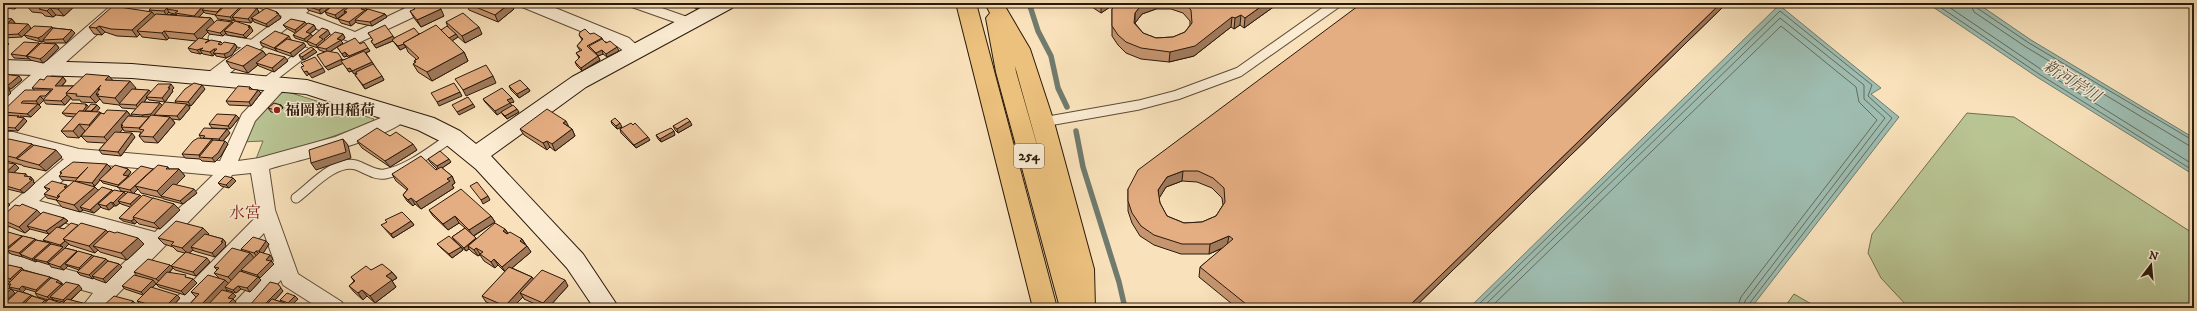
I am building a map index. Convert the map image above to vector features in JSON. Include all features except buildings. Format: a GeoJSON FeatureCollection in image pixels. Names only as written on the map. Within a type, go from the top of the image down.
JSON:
{"type":"FeatureCollection","features":[{"type":"Feature","properties":{"kind":"highway","name":"254"},"geometry":{"type":"LineString","coordinates":[[954,3],[968,13],[1045,308]]}},
{"type":"Feature","properties":{"kind":"highway","name":"254"},"geometry":{"type":"LineString","coordinates":[[993,4],[1006,72],[1072,308]]}},
{"type":"Feature","properties":{"kind":"highway"},"geometry":{"type":"LineString","coordinates":[[993,4],[1020,49],[1043,122],[1082,269],[1083,308]]}},
{"type":"Feature","properties":{"kind":"street"},"geometry":{"type":"LineString","coordinates":[[3,109],[124,3]]}},
{"type":"Feature","properties":{"kind":"street"},"geometry":{"type":"LineString","coordinates":[[264,3],[356,38],[429,3]]}},
{"type":"Feature","properties":{"kind":"street"},"geometry":{"type":"LineString","coordinates":[[212,78],[309,3]]}},
{"type":"Feature","properties":{"kind":"street"},"geometry":{"type":"LineString","coordinates":[[528,3],[623,42],[635,51]]}},
{"type":"Feature","properties":{"kind":"street"},"geometry":{"type":"LineString","coordinates":[[476,156],[550,102],[602,69],[725,3]]}},
{"type":"Feature","properties":{"kind":"street"},"geometry":{"type":"LineString","coordinates":[[3,67],[132,71],[307,87],[426,124],[452,137],[476,156],[576,261],[607,308]]}},
{"type":"Feature","properties":{"kind":"street"},"geometry":{"type":"LineString","coordinates":[[91,308],[222,177],[227,168],[242,127],[273,84]]}},
{"type":"Feature","properties":{"kind":"street"},"geometry":{"type":"LineString","coordinates":[[6,142],[79,156],[227,168],[259,165],[340,142],[379,127],[400,116]]}},
{"type":"Feature","properties":{"kind":"street"},"geometry":{"type":"LineString","coordinates":[[3,221],[79,156]]}},
{"type":"Feature","properties":{"kind":"street"},"geometry":{"type":"LineString","coordinates":[[259,165],[268,217],[290,279],[335,308]]}},
{"type":"Feature","properties":{"kind":"street"},"geometry":{"type":"LineString","coordinates":[[23,204],[159,241]]}},
{"type":"Feature","properties":{"kind":"street"},"geometry":{"type":"LineString","coordinates":[[179,308],[268,217]]}},
{"type":"Feature","properties":{"kind":"street"},"geometry":{"type":"LineString","coordinates":[[3,260],[109,289]]}},
{"type":"Feature","properties":{"kind":"street"},"geometry":{"type":"LineString","coordinates":[[242,308],[284,264]]}},
{"type":"Feature","properties":{"kind":"lane"},"geometry":{"type":"LineString","coordinates":[[634,3],[688,22]]}},
{"type":"Feature","properties":{"kind":"lane"},"geometry":{"type":"LineString","coordinates":[[1043,122],[1139,105],[1177,95],[1239,72],[1337,3]]}},
{"type":"Feature","properties":{"kind":"lane"},"geometry":{"type":"LineString","coordinates":[[214,38],[255,45]]}},
{"type":"Feature","properties":{"kind":"lane"},"geometry":{"type":"LineString","coordinates":[[273,84],[306,52]]}},
{"type":"Feature","properties":{"kind":"lane"},"geometry":{"type":"LineString","coordinates":[[296,198],[319,181],[327,173],[342,165],[352,164],[382,175],[394,172],[452,137]]}},
{"type":"Feature","properties":{"kind":"green space"},"geometry":{"type":"Polygon","coordinates":[[[288,92],[374,119],[371,123],[297,149],[256,159],[263,141],[242,142],[252,120],[276,93],[288,92]]]}},
{"type":"Feature","properties":{"kind":"green space"},"geometry":{"type":"Polygon","coordinates":[[[1967,113],[2014,117],[2194,234],[2194,308],[1909,308],[1881,278],[1868,253],[1872,234],[1967,113]]]}},
{"type":"Feature","properties":{"kind":"green space"},"geometry":{"type":"Polygon","coordinates":[[[1794,294],[1818,308],[1784,308],[1794,294]]]}},
{"type":"Feature","properties":{"kind":"water","name":"新河岸川"},"geometry":{"type":"Polygon","coordinates":[[[1927,3],[1977,3],[2031,40],[2194,138],[2194,175],[2037,77],[1927,3]]]}},
{"type":"Feature","properties":{"kind":"water"},"geometry":{"type":"Polygon","coordinates":[[[1779,5],[1881,88],[1871,94],[1899,117],[1751,308],[1469,308],[1779,5]]]}},
{"type":"Feature","properties":{"kind":"waterway"},"geometry":{"type":"LineString","coordinates":[[1029,3],[1038,31],[1051,56],[1058,88],[1067,107]]}},
{"type":"Feature","properties":{"kind":"waterway"},"geometry":{"type":"LineString","coordinates":[[1076,131],[1083,167],[1119,282],[1125,308]]}},
{"type":"Feature","properties":{"kind":"place","name":"福岡新田稲荷"},"geometry":{"type":"Point","coordinates":[277,110]}},
{"type":"Feature","properties":{"kind":"district","name":"水宮"},"geometry":{"type":"Point","coordinates":[245,213]}}]}
